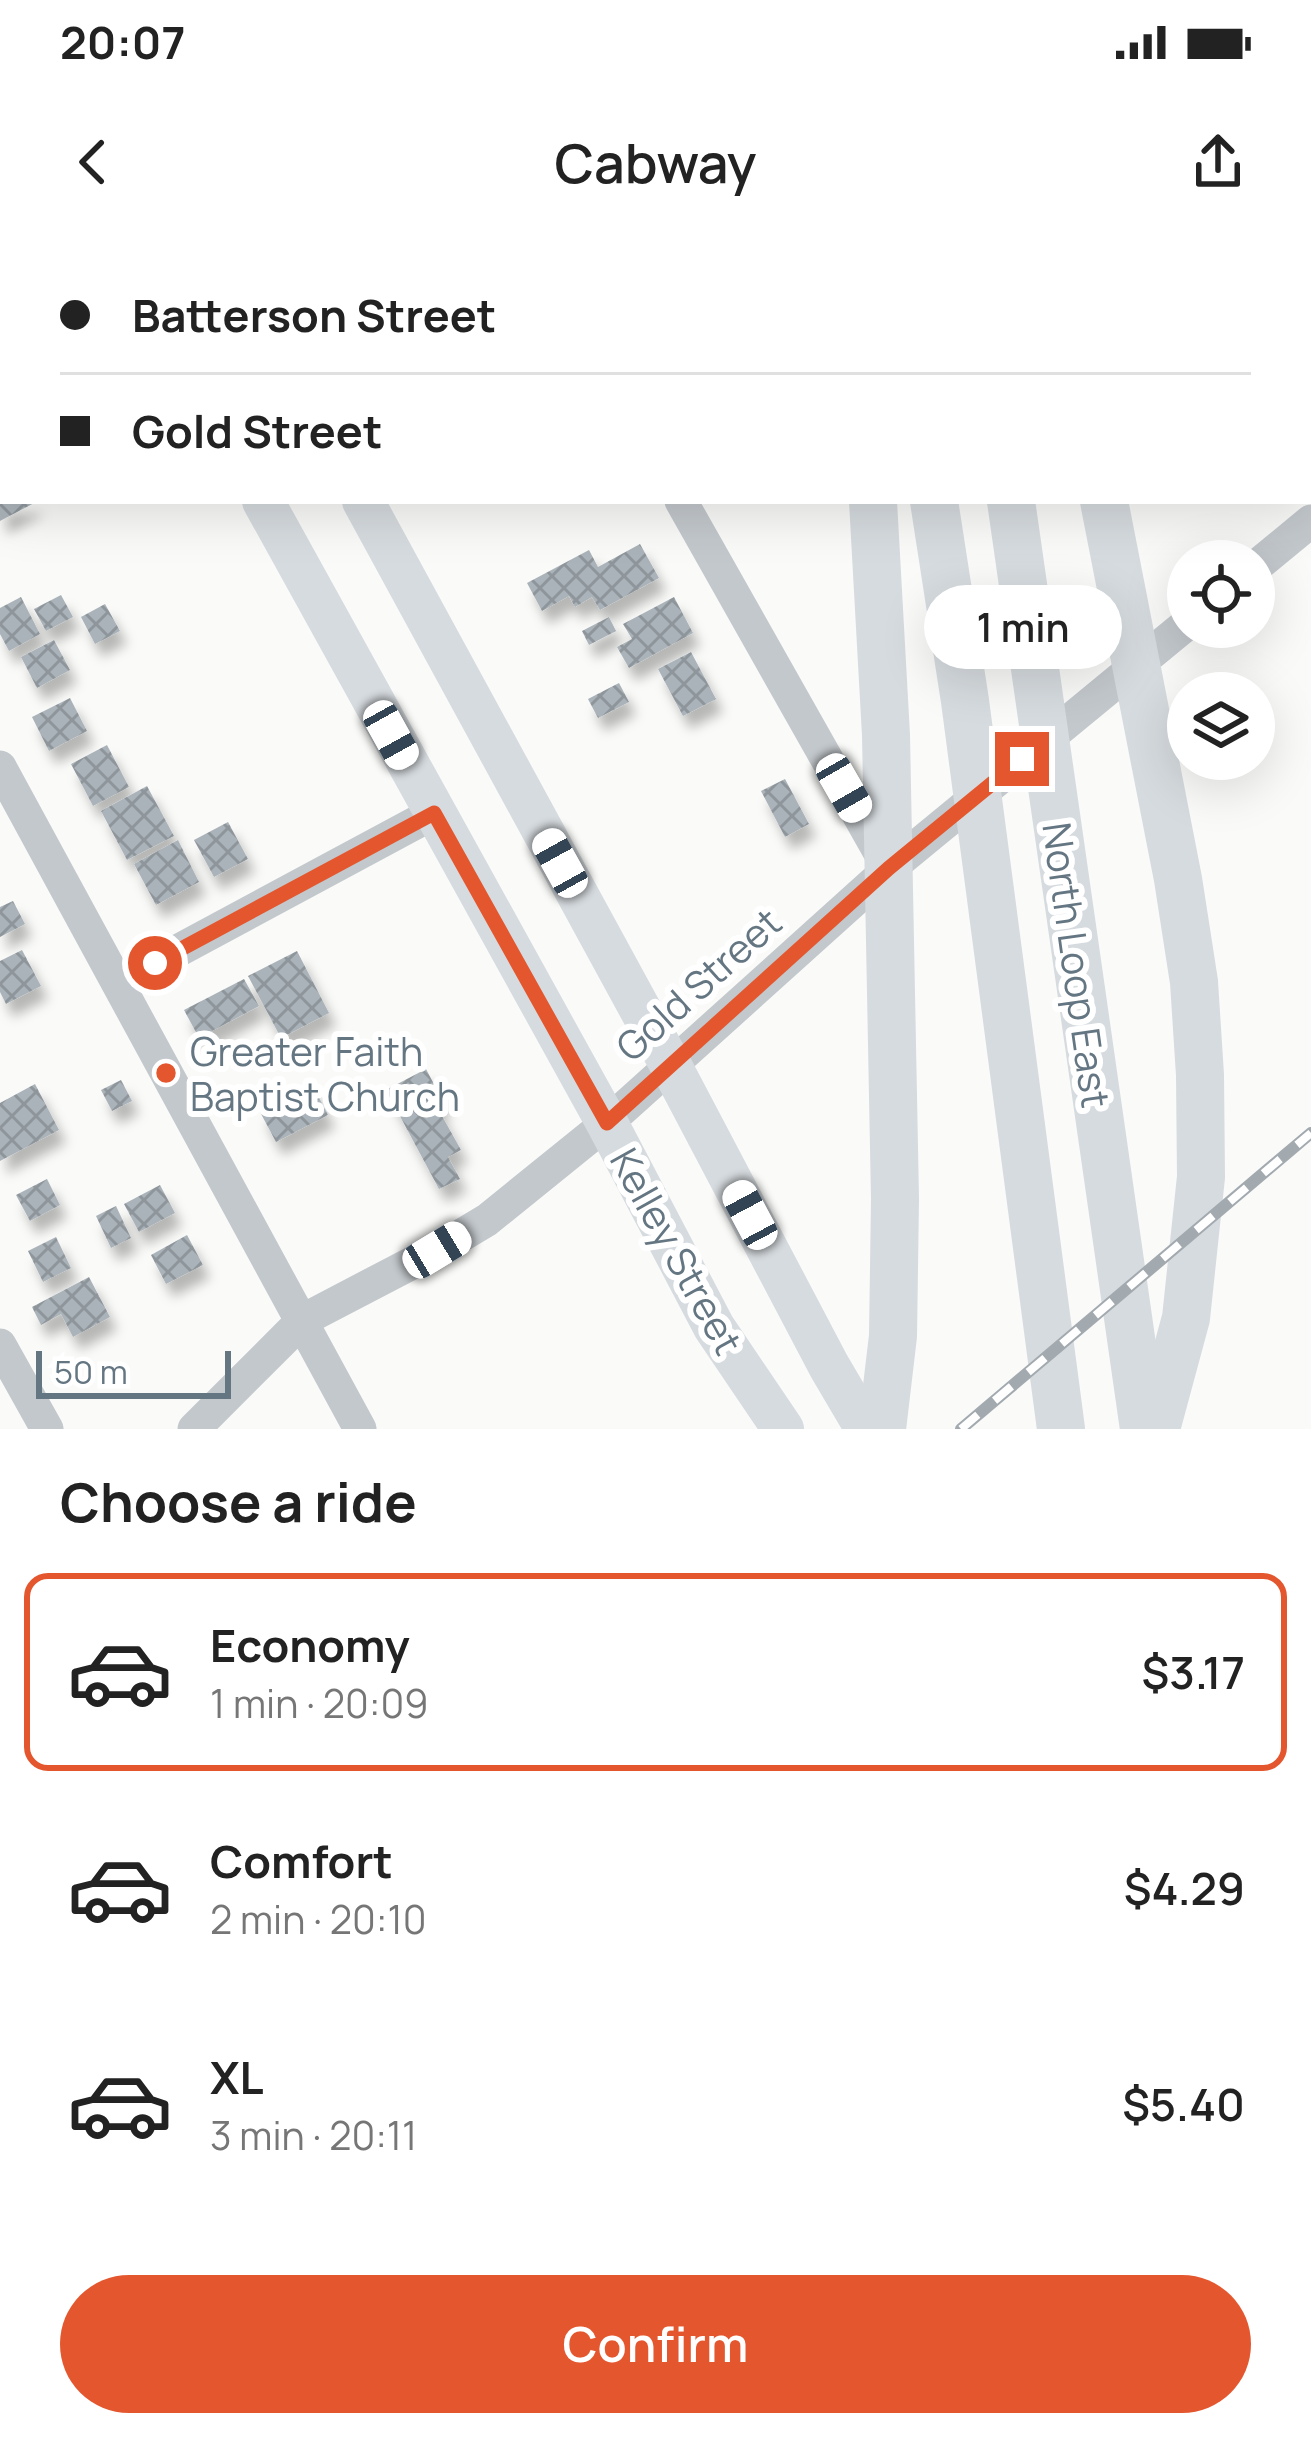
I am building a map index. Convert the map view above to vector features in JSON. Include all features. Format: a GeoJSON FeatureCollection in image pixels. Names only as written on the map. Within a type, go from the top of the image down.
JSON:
{"type":"FeatureCollection","features":[{"type":"Feature","properties":{"kind":"highway"},"geometry":{"type":"LineString","coordinates":[[873,504],[886,735],[895,1199],[892,1336],[882,1429]]}},
{"type":"Feature","properties":{"kind":"highway","name":"North Loop East"},"geometry":{"type":"LineString","coordinates":[[934,504],[1061,1429]]}},
{"type":"Feature","properties":{"kind":"highway","name":"North Loop East"},"geometry":{"type":"LineString","coordinates":[[1011,504],[1144,1429]]}},
{"type":"Feature","properties":{"kind":"highway"},"geometry":{"type":"LineString","coordinates":[[1105,504],[1178,879],[1194,982],[1200,1075],[1201,1177],[1186,1318],[1156,1429]]}},
{"type":"Feature","properties":{"kind":"main road","name":"Kelley Street"},"geometry":{"type":"LineString","coordinates":[[265,504],[607,1123],[714,1328],[783,1429]]}},
{"type":"Feature","properties":{"kind":"main road","name":"Kelley Street"},"geometry":{"type":"LineString","coordinates":[[365,504],[866,1429]]}},
{"type":"Feature","properties":{"kind":"street"},"geometry":{"type":"LineString","coordinates":[[683,504],[889,868]]}},
{"type":"Feature","properties":{"kind":"street"},"geometry":{"type":"LineString","coordinates":[[1275,551],[1311,521]]}},
{"type":"Feature","properties":{"kind":"street","name":"Gold Street"},"geometry":{"type":"LineString","coordinates":[[194,1429],[302,1320],[487,1220],[607,1123],[889,868],[1167,640]]}},
{"type":"Feature","properties":{"kind":"street"},"geometry":{"type":"LineString","coordinates":[[0,767],[360,1429]]}},
{"type":"Feature","properties":{"kind":"street"},"geometry":{"type":"LineString","coordinates":[[118,983],[434,813]]}},
{"type":"Feature","properties":{"kind":"street"},"geometry":{"type":"LineString","coordinates":[[0,1345],[47,1429]]}},
{"type":"Feature","properties":{"kind":"building"},"geometry":{"type":"Polygon","coordinates":[[[0,504],[32,504],[0,521],[0,504]]]}},
{"type":"Feature","properties":{"kind":"building"},"geometry":{"type":"Polygon","coordinates":[[[640,544],[659,578],[600,610],[592,597],[575,607],[569,596],[542,611],[527,583],[589,550],[598,567],[640,544]]]}},
{"type":"Feature","properties":{"kind":"building"},"geometry":{"type":"Polygon","coordinates":[[[61,595],[73,617],[46,631],[34,609],[61,595]]]}},
{"type":"Feature","properties":{"kind":"building"},"geometry":{"type":"Polygon","coordinates":[[[21,597],[40,634],[9,651],[0,634],[0,608],[21,597]]]}},
{"type":"Feature","properties":{"kind":"building"},"geometry":{"type":"Polygon","coordinates":[[[674,597],[693,633],[629,668],[617,647],[632,639],[623,624],[674,597]]]}},
{"type":"Feature","properties":{"kind":"building"},"geometry":{"type":"Polygon","coordinates":[[[105,604],[120,631],[95,644],[81,617],[105,604]]]}},
{"type":"Feature","properties":{"kind":"building"},"geometry":{"type":"Polygon","coordinates":[[[609,617],[616,631],[589,645],[582,631],[609,617]]]}},
{"type":"Feature","properties":{"kind":"building"},"geometry":{"type":"Polygon","coordinates":[[[54,640],[70,670],[37,688],[21,657],[54,640]]]}},
{"type":"Feature","properties":{"kind":"building"},"geometry":{"type":"Polygon","coordinates":[[[691,652],[716,699],[683,716],[658,669],[691,652]]]}},
{"type":"Feature","properties":{"kind":"building"},"geometry":{"type":"Polygon","coordinates":[[[619,683],[629,702],[598,718],[588,699],[619,683]]]}},
{"type":"Feature","properties":{"kind":"building"},"geometry":{"type":"Polygon","coordinates":[[[70,698],[87,731],[49,751],[32,717],[70,698]]]}},
{"type":"Feature","properties":{"kind":"building"},"geometry":{"type":"Polygon","coordinates":[[[107,745],[129,787],[93,806],[71,764],[107,745]]]}},
{"type":"Feature","properties":{"kind":"building"},"geometry":{"type":"Polygon","coordinates":[[[785,779],[809,824],[785,837],[761,791],[785,779]]]}},
{"type":"Feature","properties":{"kind":"building"},"geometry":{"type":"Polygon","coordinates":[[[147,786],[174,836],[127,860],[101,811],[147,786]]]}},
{"type":"Feature","properties":{"kind":"building"},"geometry":{"type":"Polygon","coordinates":[[[228,822],[248,859],[214,877],[194,840],[228,822]]]}},
{"type":"Feature","properties":{"kind":"building"},"geometry":{"type":"Polygon","coordinates":[[[178,840],[199,882],[156,905],[134,864],[178,840]]]}},
{"type":"Feature","properties":{"kind":"building"},"geometry":{"type":"Polygon","coordinates":[[[13,901],[25,924],[0,937],[0,907],[13,901]]]}},
{"type":"Feature","properties":{"kind":"building"},"geometry":{"type":"Polygon","coordinates":[[[22,950],[41,986],[6,1004],[0,992],[0,961],[22,950]]]}},
{"type":"Feature","properties":{"kind":"building"},"geometry":{"type":"Polygon","coordinates":[[[297,951],[329,1013],[281,1038],[248,976],[297,951]]]}},
{"type":"Feature","properties":{"kind":"building"},"geometry":{"type":"Polygon","coordinates":[[[244,979],[259,1006],[199,1038],[184,1010],[244,979]]]}},
{"type":"Feature","properties":{"kind":"building"},"geometry":{"type":"Polygon","coordinates":[[[426,1069],[444,1103],[437,1107],[461,1150],[448,1157],[460,1179],[439,1189],[386,1090],[426,1069]]]}},
{"type":"Feature","properties":{"kind":"building"},"geometry":{"type":"Polygon","coordinates":[[[121,1080],[132,1101],[112,1111],[101,1090],[121,1080]]]}},
{"type":"Feature","properties":{"kind":"building"},"geometry":{"type":"Polygon","coordinates":[[[35,1084],[59,1130],[0,1161],[0,1103],[35,1084]]]}},
{"type":"Feature","properties":{"kind":"building"},"geometry":{"type":"Polygon","coordinates":[[[312,1084],[328,1115],[276,1142],[260,1112],[312,1084]]]}},
{"type":"Feature","properties":{"kind":"building"},"geometry":{"type":"Polygon","coordinates":[[[47,1179],[60,1205],[30,1221],[16,1195],[47,1179]]]}},
{"type":"Feature","properties":{"kind":"building"},"geometry":{"type":"Polygon","coordinates":[[[160,1185],[175,1213],[139,1232],[124,1204],[160,1185]]]}},
{"type":"Feature","properties":{"kind":"building"},"geometry":{"type":"Polygon","coordinates":[[[116,1206],[131,1238],[111,1248],[96,1216],[116,1206]]]}},
{"type":"Feature","properties":{"kind":"building"},"geometry":{"type":"Polygon","coordinates":[[[187,1235],[203,1265],[166,1284],[151,1255],[187,1235]]]}},
{"type":"Feature","properties":{"kind":"building"},"geometry":{"type":"Polygon","coordinates":[[[56,1237],[71,1268],[43,1282],[28,1251],[56,1237]]]}},
{"type":"Feature","properties":{"kind":"building"},"geometry":{"type":"Polygon","coordinates":[[[89,1277],[110,1317],[73,1337],[61,1314],[41,1325],[32,1307],[89,1277]]]}},
{"type":"Feature","properties":{"kind":"railway"},"geometry":{"type":"LineString","coordinates":[[961,1429],[1311,1133]]}},
{"type":"Feature","properties":{"kind":"place","name":"Greater Faith Baptist Church"},"geometry":{"type":"Point","coordinates":[166,1073]}},
{"type":"Feature","properties":{"kind":"route"},"geometry":{"type":"LineString","coordinates":[[155,963],[434,813],[607,1123],[889,868],[1022,759]]}}]}
